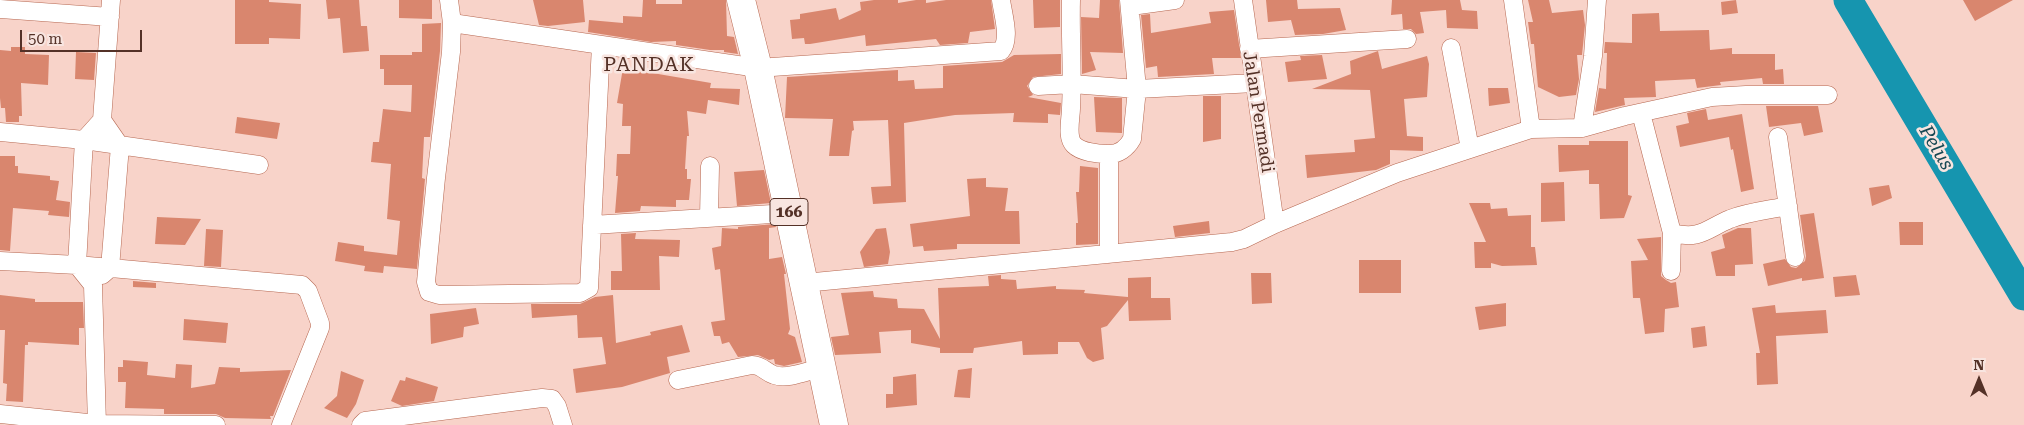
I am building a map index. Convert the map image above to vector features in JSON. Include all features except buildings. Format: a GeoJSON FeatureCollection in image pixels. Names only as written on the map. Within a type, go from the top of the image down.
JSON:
{"type":"FeatureCollection","features":[{"type":"Feature","properties":{"kind":"main road","name":"166"},"geometry":{"type":"LineString","coordinates":[[741,0],[758,68],[834,425]]}},
{"type":"Feature","properties":{"kind":"street"},"geometry":{"type":"LineString","coordinates":[[449,0],[452,22],[451,52],[426,282],[429,292],[439,295],[584,292],[589,288],[601,45]]}},
{"type":"Feature","properties":{"kind":"street"},"geometry":{"type":"LineString","coordinates":[[452,22],[758,68],[1001,51],[1005,46],[1006,39],[1001,0]]}},
{"type":"Feature","properties":{"kind":"street"},"geometry":{"type":"LineString","coordinates":[[1071,0],[1072,84],[1070,136],[1074,144],[1084,150],[1109,154],[1122,150],[1132,139],[1137,89],[1130,3],[1176,0]]}},
{"type":"Feature","properties":{"kind":"street","name":"Jalan Permadi"},"geometry":{"type":"LineString","coordinates":[[1242,0],[1275,224]]}},
{"type":"Feature","properties":{"kind":"street"},"geometry":{"type":"LineString","coordinates":[[1513,0],[1531,128]]}},
{"type":"Feature","properties":{"kind":"street"},"geometry":{"type":"LineString","coordinates":[[1582,128],[1593,56],[1597,0]]}},
{"type":"Feature","properties":{"kind":"street"},"geometry":{"type":"LineString","coordinates":[[0,9],[111,9],[102,120],[84,140],[77,265],[93,284],[97,424]]}},
{"type":"Feature","properties":{"kind":"street"},"geometry":{"type":"LineString","coordinates":[[1249,49],[1407,39]]}},
{"type":"Feature","properties":{"kind":"street"},"geometry":{"type":"LineString","coordinates":[[1451,48],[1470,149]]}},
{"type":"Feature","properties":{"kind":"street"},"geometry":{"type":"LineString","coordinates":[[1038,86],[1072,84],[1137,89],[1255,83]]}},
{"type":"Feature","properties":{"kind":"street"},"geometry":{"type":"LineString","coordinates":[[804,284],[1232,242],[1244,239],[1397,172],[1531,128],[1582,128],[1712,97],[1828,95]]}},
{"type":"Feature","properties":{"kind":"street"},"geometry":{"type":"LineString","coordinates":[[1641,113],[1672,233],[1671,270]]}},
{"type":"Feature","properties":{"kind":"street"},"geometry":{"type":"LineString","coordinates":[[93,284],[110,268],[120,146],[102,120]]}},
{"type":"Feature","properties":{"kind":"street"},"geometry":{"type":"LineString","coordinates":[[0,132],[84,140],[258,165]]}},
{"type":"Feature","properties":{"kind":"street"},"geometry":{"type":"LineString","coordinates":[[1778,137],[1795,257]]}},
{"type":"Feature","properties":{"kind":"street"},"geometry":{"type":"LineString","coordinates":[[1109,154],[1109,254]]}},
{"type":"Feature","properties":{"kind":"street"},"geometry":{"type":"LineString","coordinates":[[709,218],[710,166]]}},
{"type":"Feature","properties":{"kind":"street"},"geometry":{"type":"LineString","coordinates":[[1672,233],[1697,235],[1707,232],[1730,219],[1788,206]]}},
{"type":"Feature","properties":{"kind":"street"},"geometry":{"type":"LineString","coordinates":[[592,225],[789,213]]}},
{"type":"Feature","properties":{"kind":"street"},"geometry":{"type":"LineString","coordinates":[[0,261],[77,265],[302,285],[308,291],[320,323],[320,328],[282,425]]}},
{"type":"Feature","properties":{"kind":"street"},"geometry":{"type":"LineString","coordinates":[[678,380],[752,366],[762,367],[772,375],[778,376],[792,375],[821,368]]}},
{"type":"Feature","properties":{"kind":"street"},"geometry":{"type":"LineString","coordinates":[[361,425],[365,420],[548,398],[552,399],[557,406],[563,425]]}},
{"type":"Feature","properties":{"kind":"street"},"geometry":{"type":"LineString","coordinates":[[0,414],[97,424],[216,425]]}},
{"type":"Feature","properties":{"kind":"waterway","name":"Pelus"},"geometry":{"type":"LineString","coordinates":[[1848,0],[2024,296]]}},
{"type":"Feature","properties":{"kind":"district","name":"PANDAK"},"geometry":{"type":"Point","coordinates":[649,65]}}]}
